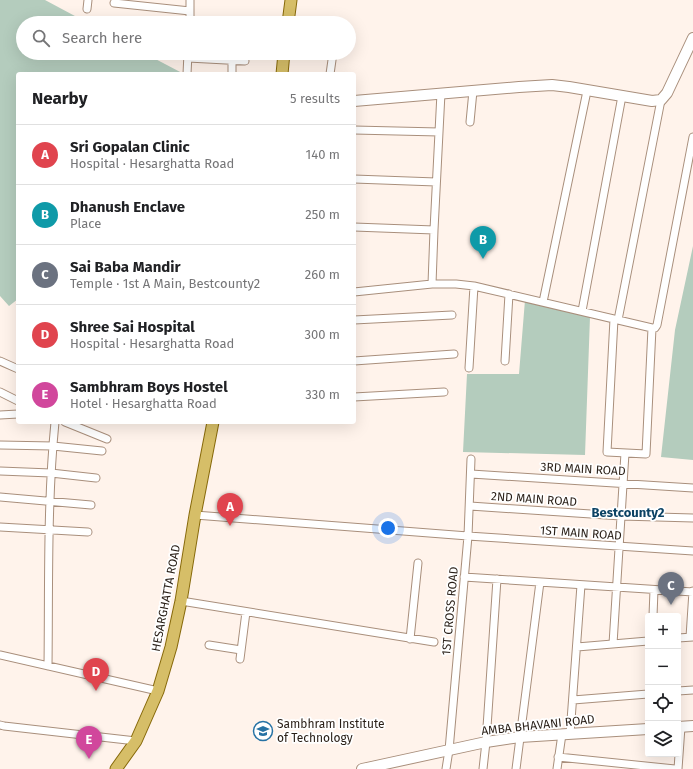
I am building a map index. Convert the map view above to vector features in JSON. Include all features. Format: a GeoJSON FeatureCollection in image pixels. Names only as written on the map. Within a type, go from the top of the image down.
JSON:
{"type":"FeatureCollection","features":[{"type":"Feature","properties":{"kind":"main road"},"geometry":{"type":"LineString","coordinates":[[289,16],[292,0]]}},
{"type":"Feature","properties":{"kind":"main road"},"geometry":{"type":"LineString","coordinates":[[282,72],[283,60]]}},
{"type":"Feature","properties":{"kind":"main road","name":"HESARGHATTA ROAD"},"geometry":{"type":"LineString","coordinates":[[116,769],[136,741],[158,691],[171,647],[181,601],[194,515],[212,424]]}},
{"type":"Feature","properties":{"kind":"street"},"geometry":{"type":"LineString","coordinates":[[87,9],[88,0]]}},
{"type":"Feature","properties":{"kind":"street"},"geometry":{"type":"LineString","coordinates":[[190,0],[190,16]]}},
{"type":"Feature","properties":{"kind":"street"},"geometry":{"type":"LineString","coordinates":[[114,3],[190,11]]}},
{"type":"Feature","properties":{"kind":"street"},"geometry":{"type":"LineString","coordinates":[[652,328],[646,454],[607,452],[616,319],[661,100],[667,92],[693,38]]}},
{"type":"Feature","properties":{"kind":"street"},"geometry":{"type":"LineString","coordinates":[[187,72],[188,60]]}},
{"type":"Feature","properties":{"kind":"street"},"geometry":{"type":"LineString","coordinates":[[232,72],[232,60],[245,61]]}},
{"type":"Feature","properties":{"kind":"street"},"geometry":{"type":"LineString","coordinates":[[330,72],[333,60]]}},
{"type":"Feature","properties":{"kind":"street"},"geometry":{"type":"LineString","coordinates":[[356,101],[473,90],[552,85],[652,101],[661,100]]}},
{"type":"Feature","properties":{"kind":"street"},"geometry":{"type":"LineString","coordinates":[[470,122],[473,90]]}},
{"type":"Feature","properties":{"kind":"street"},"geometry":{"type":"LineString","coordinates":[[544,302],[587,91]]}},
{"type":"Feature","properties":{"kind":"street"},"geometry":{"type":"LineString","coordinates":[[432,284],[441,93]]}},
{"type":"Feature","properties":{"kind":"street"},"geometry":{"type":"LineString","coordinates":[[582,312],[622,96]]}},
{"type":"Feature","properties":{"kind":"street"},"geometry":{"type":"LineString","coordinates":[[356,130],[438,132]]}},
{"type":"Feature","properties":{"kind":"street"},"geometry":{"type":"LineString","coordinates":[[356,292],[432,284],[474,286],[655,328],[657,325],[693,137]]}},
{"type":"Feature","properties":{"kind":"street"},"geometry":{"type":"LineString","coordinates":[[356,179],[436,182]]}},
{"type":"Feature","properties":{"kind":"street"},"geometry":{"type":"LineString","coordinates":[[356,228],[434,230]]}},
{"type":"Feature","properties":{"kind":"street"},"geometry":{"type":"LineString","coordinates":[[469,368],[474,286]]}},
{"type":"Feature","properties":{"kind":"street"},"geometry":{"type":"LineString","coordinates":[[505,361],[509,294]]}},
{"type":"Feature","properties":{"kind":"street"},"geometry":{"type":"LineString","coordinates":[[356,320],[452,315]]}},
{"type":"Feature","properties":{"kind":"street"},"geometry":{"type":"LineString","coordinates":[[356,361],[454,354]]}},
{"type":"Feature","properties":{"kind":"street"},"geometry":{"type":"LineString","coordinates":[[0,361],[16,368]]}},
{"type":"Feature","properties":{"kind":"street"},"geometry":{"type":"LineString","coordinates":[[0,392],[16,400]]}},
{"type":"Feature","properties":{"kind":"street"},"geometry":{"type":"LineString","coordinates":[[356,397],[444,392]]}},
{"type":"Feature","properties":{"kind":"street"},"geometry":{"type":"LineString","coordinates":[[0,415],[16,414]]}},
{"type":"Feature","properties":{"kind":"street"},"geometry":{"type":"LineString","coordinates":[[48,666],[49,529],[55,424]]}},
{"type":"Feature","properties":{"kind":"street"},"geometry":{"type":"LineString","coordinates":[[70,424],[107,439]]}},
{"type":"Feature","properties":{"kind":"street"},"geometry":{"type":"LineString","coordinates":[[0,445],[53,446],[102,451]]}},
{"type":"Feature","properties":{"kind":"street"},"geometry":{"type":"LineString","coordinates":[[613,644],[625,453]]}},
{"type":"Feature","properties":{"kind":"street","name":"1ST CROSS ROAD"},"geometry":{"type":"LineString","coordinates":[[446,769],[449,750],[468,536],[471,459]]}},
{"type":"Feature","properties":{"kind":"street"},"geometry":{"type":"LineString","coordinates":[[0,471],[51,473],[96,478]]}},
{"type":"Feature","properties":{"kind":"street","name":"3RD MAIN ROAD"},"geometry":{"type":"LineString","coordinates":[[471,474],[623,482],[693,488]]}},
{"type":"Feature","properties":{"kind":"street"},"geometry":{"type":"LineString","coordinates":[[0,497],[91,506]]}},
{"type":"Feature","properties":{"kind":"street","name":"2ND MAIN ROAD"},"geometry":{"type":"LineString","coordinates":[[470,506],[621,516],[693,518]]}},
{"type":"Feature","properties":{"kind":"street","name":"1ST MAIN ROAD"},"geometry":{"type":"LineString","coordinates":[[194,515],[468,536],[693,551]]}},
{"type":"Feature","properties":{"kind":"street"},"geometry":{"type":"LineString","coordinates":[[0,527],[88,532]]}},
{"type":"Feature","properties":{"kind":"street"},"geometry":{"type":"LineString","coordinates":[[410,639],[418,563]]}},
{"type":"Feature","properties":{"kind":"street"},"geometry":{"type":"LineString","coordinates":[[464,577],[617,587],[693,594],[692,637],[681,638]]}},
{"type":"Feature","properties":{"kind":"street"},"geometry":{"type":"LineString","coordinates":[[483,769],[497,579]]}},
{"type":"Feature","properties":{"kind":"street"},"geometry":{"type":"LineString","coordinates":[[516,769],[540,582]]}},
{"type":"Feature","properties":{"kind":"street"},"geometry":{"type":"LineString","coordinates":[[557,769],[558,757],[566,734],[574,700],[581,585]]}},
{"type":"Feature","properties":{"kind":"street"},"geometry":{"type":"LineString","coordinates":[[653,613],[654,590]]}},
{"type":"Feature","properties":{"kind":"street"},"geometry":{"type":"LineString","coordinates":[[181,601],[434,642]]}},
{"type":"Feature","properties":{"kind":"street"},"geometry":{"type":"LineString","coordinates":[[240,659],[246,612]]}},
{"type":"Feature","properties":{"kind":"street"},"geometry":{"type":"LineString","coordinates":[[577,647],[645,641]]}},
{"type":"Feature","properties":{"kind":"street"},"geometry":{"type":"LineString","coordinates":[[209,645],[241,650]]}},
{"type":"Feature","properties":{"kind":"street"},"geometry":{"type":"LineString","coordinates":[[0,655],[158,691]]}},
{"type":"Feature","properties":{"kind":"street"},"geometry":{"type":"LineString","coordinates":[[681,691],[693,690]]}},
{"type":"Feature","properties":{"kind":"street"},"geometry":{"type":"LineString","coordinates":[[574,700],[645,694]]}},
{"type":"Feature","properties":{"kind":"street"},"geometry":{"type":"LineString","coordinates":[[0,725],[136,741]]}},
{"type":"Feature","properties":{"kind":"street"},"geometry":{"type":"LineString","coordinates":[[681,727],[693,726]]}},
{"type":"Feature","properties":{"kind":"street","name":"AMBA BHAVANI ROAD"},"geometry":{"type":"LineString","coordinates":[[362,769],[486,742],[520,737],[645,729]]}},
{"type":"Feature","properties":{"kind":"street"},"geometry":{"type":"LineString","coordinates":[[558,757],[677,769],[678,757]]}},
{"type":"Feature","properties":{"kind":"green space"},"geometry":{"type":"Polygon","coordinates":[[[0,0],[45,0],[75,16],[16,16],[16,60],[157,60],[180,72],[16,72],[16,301],[9,306],[0,296],[0,0]]]}},
{"type":"Feature","properties":{"kind":"green space"},"geometry":{"type":"Polygon","coordinates":[[[693,246],[693,460],[661,457],[675,330],[693,246]]]}},
{"type":"Feature","properties":{"kind":"green space"},"geometry":{"type":"Polygon","coordinates":[[[525,300],[590,317],[585,455],[463,452],[467,374],[519,374],[525,300]]]}},
{"type":"Feature","properties":{"kind":"place","name":"Dhanush Enclave"},"geometry":{"type":"Point","coordinates":[483,259]}},
{"type":"Feature","properties":{"kind":"place","name":"Sri Gopalan Clinic"},"geometry":{"type":"Point","coordinates":[230,526]}},
{"type":"Feature","properties":{"kind":"place","name":"Sai Baba Mandir"},"geometry":{"type":"Point","coordinates":[671,605]}},
{"type":"Feature","properties":{"kind":"place","name":"Shree Sai Hospital"},"geometry":{"type":"Point","coordinates":[96,691]}},
{"type":"Feature","properties":{"kind":"place","name":"Sambhram Institute of Technology"},"geometry":{"type":"Point","coordinates":[263,731]}},
{"type":"Feature","properties":{"kind":"place","name":"Sambhram Boys Hostel"},"geometry":{"type":"Point","coordinates":[89,759]}},
{"type":"Feature","properties":{"kind":"district","name":"Bestcounty2"},"geometry":{"type":"Point","coordinates":[628,512]}}]}
